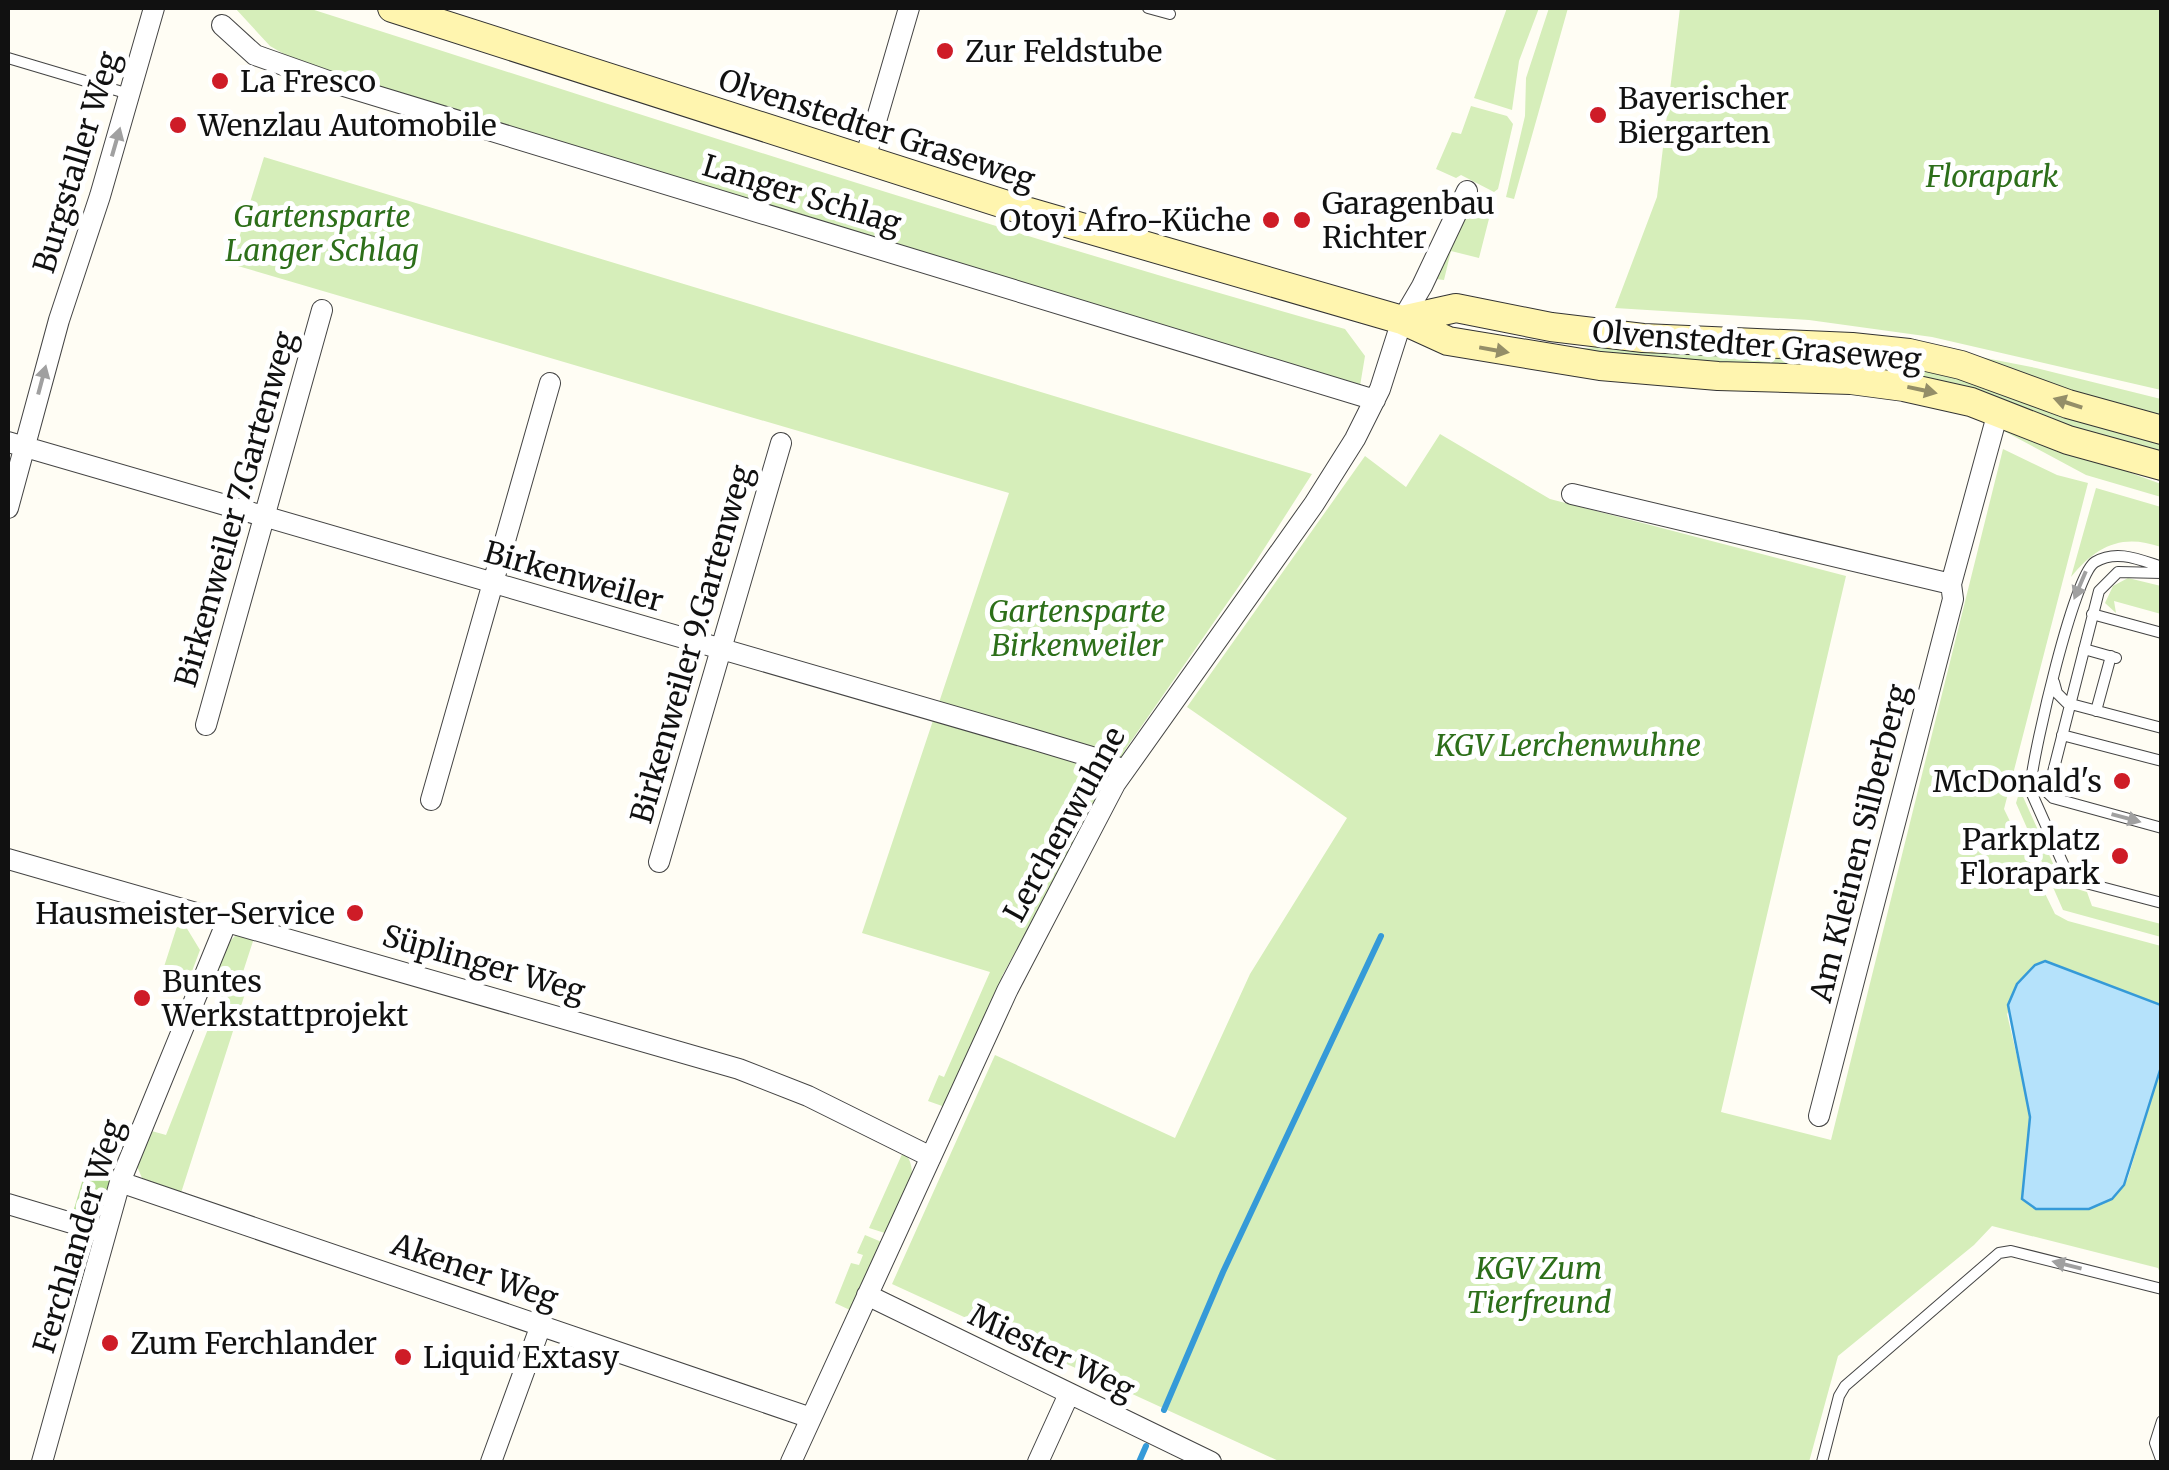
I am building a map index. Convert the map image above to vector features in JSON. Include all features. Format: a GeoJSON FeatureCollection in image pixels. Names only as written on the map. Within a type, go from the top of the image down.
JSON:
{"type":"FeatureCollection","features":[{"type":"Feature","properties":{"kind":"main road","name":"Olvenstedter Graseweg"},"geometry":{"type":"LineString","coordinates":[[392,8],[1029,212],[1402,320],[1448,341],[1554,360],[1672,374],[1868,382],[1946,395],[2068,440],[2162,466]]}},
{"type":"Feature","properties":{"kind":"main road","name":"Olvenstedter Graseweg"},"geometry":{"type":"LineString","coordinates":[[1402,320],[1456,308],[1570,330],[1643,338],[1909,353],[1961,365],[2090,410],[2162,430]]}},
{"type":"Feature","properties":{"kind":"street","name":"Burgstaller Weg"},"geometry":{"type":"LineString","coordinates":[[8,508],[16,444],[100,196],[154,8]]}},
{"type":"Feature","properties":{"kind":"street"},"geometry":{"type":"LineString","coordinates":[[865,159],[909,8]]}},
{"type":"Feature","properties":{"kind":"street","name":"Langer Schlag"},"geometry":{"type":"LineString","coordinates":[[222,25],[254,55],[334,83],[1375,400]]}},
{"type":"Feature","properties":{"kind":"street","name":"Lerchenwuhne"},"geometry":{"type":"LineString","coordinates":[[790,1462],[1007,991],[1124,770],[1314,504],[1375,400],[1402,320],[1468,192]]}},
{"type":"Feature","properties":{"kind":"street","name":"Birkenweiler 7.Gartenweg"},"geometry":{"type":"LineString","coordinates":[[206,725],[322,310]]}},
{"type":"Feature","properties":{"kind":"street"},"geometry":{"type":"LineString","coordinates":[[431,800],[550,383]]}},
{"type":"Feature","properties":{"kind":"street","name":"Am Kleinen Silberberg"},"geometry":{"type":"LineString","coordinates":[[1819,1116],[1952,599],[1951,584],[1998,412]]}},
{"type":"Feature","properties":{"kind":"street","name":"Birkenweiler 9.Gartenweg"},"geometry":{"type":"LineString","coordinates":[[659,862],[781,443]]}},
{"type":"Feature","properties":{"kind":"street","name":"Birkenweiler"},"geometry":{"type":"LineString","coordinates":[[16,444],[1076,752],[1124,770]]}},
{"type":"Feature","properties":{"kind":"street"},"geometry":{"type":"LineString","coordinates":[[1572,494],[1951,584]]}},
{"type":"Feature","properties":{"kind":"street","name":"Süplinger Weg"},"geometry":{"type":"LineString","coordinates":[[8,859],[740,1069],[808,1096],[931,1157]]}},
{"type":"Feature","properties":{"kind":"street","name":"Ferchlander Weg"},"geometry":{"type":"LineString","coordinates":[[42,1462],[120,1182],[227,921]]}},
{"type":"Feature","properties":{"kind":"street","name":"Akener Weg"},"geometry":{"type":"LineString","coordinates":[[120,1182],[810,1418]]}},
{"type":"Feature","properties":{"kind":"street"},"geometry":{"type":"LineString","coordinates":[[8,1204],[105,1233]]}},
{"type":"Feature","properties":{"kind":"street","name":"Miester Weg"},"geometry":{"type":"LineString","coordinates":[[867,1295],[1211,1462]]}},
{"type":"Feature","properties":{"kind":"street"},"geometry":{"type":"LineString","coordinates":[[492,1462],[541,1326]]}},
{"type":"Feature","properties":{"kind":"street"},"geometry":{"type":"LineString","coordinates":[[1038,1462],[1069,1394]]}},
{"type":"Feature","properties":{"kind":"lane"},"geometry":{"type":"LineString","coordinates":[[1148,8],[1170,14]]}},
{"type":"Feature","properties":{"kind":"lane"},"geometry":{"type":"LineString","coordinates":[[8,58],[130,94]]}},
{"type":"Feature","properties":{"kind":"lane"},"geometry":{"type":"LineString","coordinates":[[2162,570],[2119,556],[2089,566],[2077,589],[2031,776],[2032,794],[2064,872],[2082,882],[2162,903]]}},
{"type":"Feature","properties":{"kind":"lane"},"geometry":{"type":"LineString","coordinates":[[2053,798],[2051,780],[2098,591],[2114,574],[2162,570]]}},
{"type":"Feature","properties":{"kind":"lane"},"geometry":{"type":"LineString","coordinates":[[2092,614],[2162,633]]}},
{"type":"Feature","properties":{"kind":"lane"},"geometry":{"type":"LineString","coordinates":[[2084,649],[2114,657],[2096,711]]}},
{"type":"Feature","properties":{"kind":"lane"},"geometry":{"type":"LineString","coordinates":[[2054,681],[2057,693],[2070,704],[2162,728]]}},
{"type":"Feature","properties":{"kind":"lane"},"geometry":{"type":"LineString","coordinates":[[2062,734],[2162,761]]}},
{"type":"Feature","properties":{"kind":"lane"},"geometry":{"type":"LineString","coordinates":[[2031,776],[2053,798],[2162,828]]}},
{"type":"Feature","properties":{"kind":"lane"},"geometry":{"type":"LineString","coordinates":[[1822,1462],[1838,1398],[1845,1386],[1991,1258],[2007,1251],[2162,1289]]}},
{"type":"Feature","properties":{"kind":"lane"},"geometry":{"type":"LineString","coordinates":[[2162,1421],[2155,1445],[2162,1462]]}},
{"type":"Feature","properties":{"kind":"green space"},"geometry":{"type":"Polygon","coordinates":[[[235,8],[308,8],[954,213],[1345,329],[1365,356],[1360,386],[298,62],[270,46],[235,8]]]}},
{"type":"Feature","properties":{"kind":"green space"},"geometry":{"type":"Polygon","coordinates":[[[1507,8],[1539,8],[1519,61],[1512,110],[1474,98],[1507,8]]]}},
{"type":"Feature","properties":{"kind":"green space"},"geometry":{"type":"Polygon","coordinates":[[[1549,8],[1568,8],[1514,199],[1506,197],[1525,116],[1526,78],[1549,8]]]}},
{"type":"Feature","properties":{"kind":"green space","name":"Florapark"},"geometry":{"type":"Polygon","coordinates":[[[1680,8],[2161,8],[2161,390],[1932,337],[1809,320],[1615,308],[1657,197],[1680,8]]]}},
{"type":"Feature","properties":{"kind":"green space"},"geometry":{"type":"Polygon","coordinates":[[[1471,106],[1507,116],[1513,124],[1498,189],[1494,192],[1461,175],[1456,178],[1436,169],[1452,132],[1461,134],[1471,106]]]}},
{"type":"Feature","properties":{"kind":"green space"},"geometry":{"type":"Polygon","coordinates":[[[264,157],[1312,474],[1127,747],[1002,976],[1006,978],[945,1107],[928,1101],[939,1075],[944,1077],[990,972],[862,933],[1009,493],[231,264],[264,157]]]}},
{"type":"Feature","properties":{"kind":"green space"},"geometry":{"type":"Polygon","coordinates":[[[1474,203],[1492,207],[1479,258],[1451,251],[1444,280],[1436,279],[1468,207],[1474,203]]]}},
{"type":"Feature","properties":{"kind":"green space"},"geometry":{"type":"Polygon","coordinates":[[[1465,329],[1575,349],[1607,346],[1832,356],[1936,369],[2161,442],[2161,456],[1983,396],[1675,365],[1463,335],[1465,329]]]}},
{"type":"Feature","properties":{"kind":"green space"},"geometry":{"type":"Polygon","coordinates":[[[1934,348],[2161,399],[2161,418],[2088,400],[1934,348]]]}},
{"type":"Feature","properties":{"kind":"green space"},"geometry":{"type":"Polygon","coordinates":[[[2006,427],[2161,484],[2161,497],[2086,475],[2004,431],[2006,427]]]}},
{"type":"Feature","properties":{"kind":"green space","name":"KGV Lerchenwuhne"},"geometry":{"type":"Polygon","coordinates":[[[1440,434],[1550,499],[1846,576],[1721,1112],[1831,1140],[2003,449],[2057,475],[2088,483],[2004,809],[2055,914],[2161,946],[2161,1005],[2045,961],[2035,965],[2007,1014],[2029,1108],[2036,1209],[2088,1207],[2120,1190],[2128,1178],[2161,1067],[2161,1275],[2158,1268],[1992,1226],[1838,1356],[1809,1462],[1281,1462],[892,1284],[995,1055],[1175,1138],[1250,974],[1347,818],[1187,707],[1365,456],[1406,487],[1440,434]]]}},
{"type":"Feature","properties":{"kind":"green space"},"geometry":{"type":"Polygon","coordinates":[[[2096,488],[2161,507],[2161,547],[2134,541],[2111,545],[2090,557],[2071,577],[2096,488]]]}},
{"type":"Feature","properties":{"kind":"green space"},"geometry":{"type":"Polygon","coordinates":[[[2128,578],[2161,586],[2161,614],[2114,601],[2116,613],[2105,603],[2113,586],[2128,578]]]}},
{"type":"Feature","properties":{"kind":"green space"},"geometry":{"type":"Polygon","coordinates":[[[2020,790],[2060,879],[2067,886],[2087,892],[2092,906],[2161,924],[2161,937],[2063,910],[2016,803],[2020,790]]]}},
{"type":"Feature","properties":{"kind":"green space"},"geometry":{"type":"Polygon","coordinates":[[[180,917],[200,950],[188,982],[162,973],[180,917]]]}},
{"type":"Feature","properties":{"kind":"green space"},"geometry":{"type":"Polygon","coordinates":[[[238,933],[255,935],[243,972],[251,975],[181,1193],[142,1178],[136,1164],[148,1130],[166,1135],[229,976],[214,969],[226,945],[238,933]]]}},
{"type":"Feature","properties":{"kind":"green space"},"geometry":{"type":"Polygon","coordinates":[[[903,1152],[912,1170],[911,1181],[888,1234],[869,1228],[903,1152]]]}},
{"type":"Feature","properties":{"kind":"green space"},"geometry":{"type":"Polygon","coordinates":[[[88,1162],[113,1171],[111,1191],[98,1212],[71,1219],[88,1162]]]}},
{"type":"Feature","properties":{"kind":"green space"},"geometry":{"type":"Polygon","coordinates":[[[865,1235],[884,1243],[852,1311],[835,1303],[851,1263],[859,1265],[863,1255],[857,1253],[865,1235]]]}},
{"type":"Feature","properties":{"kind":"water"},"geometry":{"type":"Polygon","coordinates":[[[2045,961],[2161,1005],[2161,1067],[2124,1185],[2112,1199],[2089,1209],[2036,1209],[2022,1199],[2030,1117],[2008,1005],[2017,984],[2035,965],[2045,961]]]}},
{"type":"Feature","properties":{"kind":"waterway"},"geometry":{"type":"LineString","coordinates":[[1164,1410],[1223,1272],[1381,936]]}},
{"type":"Feature","properties":{"kind":"waterway"},"geometry":{"type":"LineString","coordinates":[[1139,1462],[1146,1446]]}},
{"type":"Feature","properties":{"kind":"place","name":"Zur Feldstube"},"geometry":{"type":"Point","coordinates":[945,51]}},
{"type":"Feature","properties":{"kind":"place","name":"La Fresco"},"geometry":{"type":"Point","coordinates":[220,81]}},
{"type":"Feature","properties":{"kind":"place","name":"Bayerischer Biergarten"},"geometry":{"type":"Point","coordinates":[1598,115]}},
{"type":"Feature","properties":{"kind":"place","name":"Wenzlau Automobile"},"geometry":{"type":"Point","coordinates":[178,125]}},
{"type":"Feature","properties":{"kind":"place","name":"Otoyi Afro-Küche"},"geometry":{"type":"Point","coordinates":[1271,220]}},
{"type":"Feature","properties":{"kind":"place","name":"Garagenbau Richter"},"geometry":{"type":"Point","coordinates":[1302,220]}},
{"type":"Feature","properties":{"kind":"place","name":"McDonald's"},"geometry":{"type":"Point","coordinates":[2122,781]}},
{"type":"Feature","properties":{"kind":"place","name":"Parkplatz Florapark"},"geometry":{"type":"Point","coordinates":[2120,856]}},
{"type":"Feature","properties":{"kind":"place","name":"Hausmeister-Service"},"geometry":{"type":"Point","coordinates":[355,913]}},
{"type":"Feature","properties":{"kind":"place","name":"Buntes Werkstattprojekt"},"geometry":{"type":"Point","coordinates":[142,998]}},
{"type":"Feature","properties":{"kind":"place","name":"Zum Ferchlander"},"geometry":{"type":"Point","coordinates":[110,1343]}},
{"type":"Feature","properties":{"kind":"place","name":"Liquid Extasy"},"geometry":{"type":"Point","coordinates":[403,1357]}},
{"type":"Feature","properties":{"kind":"park label","name":"Gartensparte Langer Schlag"},"geometry":{"type":"Point","coordinates":[322,233]}},
{"type":"Feature","properties":{"kind":"park label","name":"Gartensparte Birkenweiler"},"geometry":{"type":"Point","coordinates":[1077,628]}},
{"type":"Feature","properties":{"kind":"park label","name":"KGV Zum Tierfreund"},"geometry":{"type":"Point","coordinates":[1539,1285]}}]}
